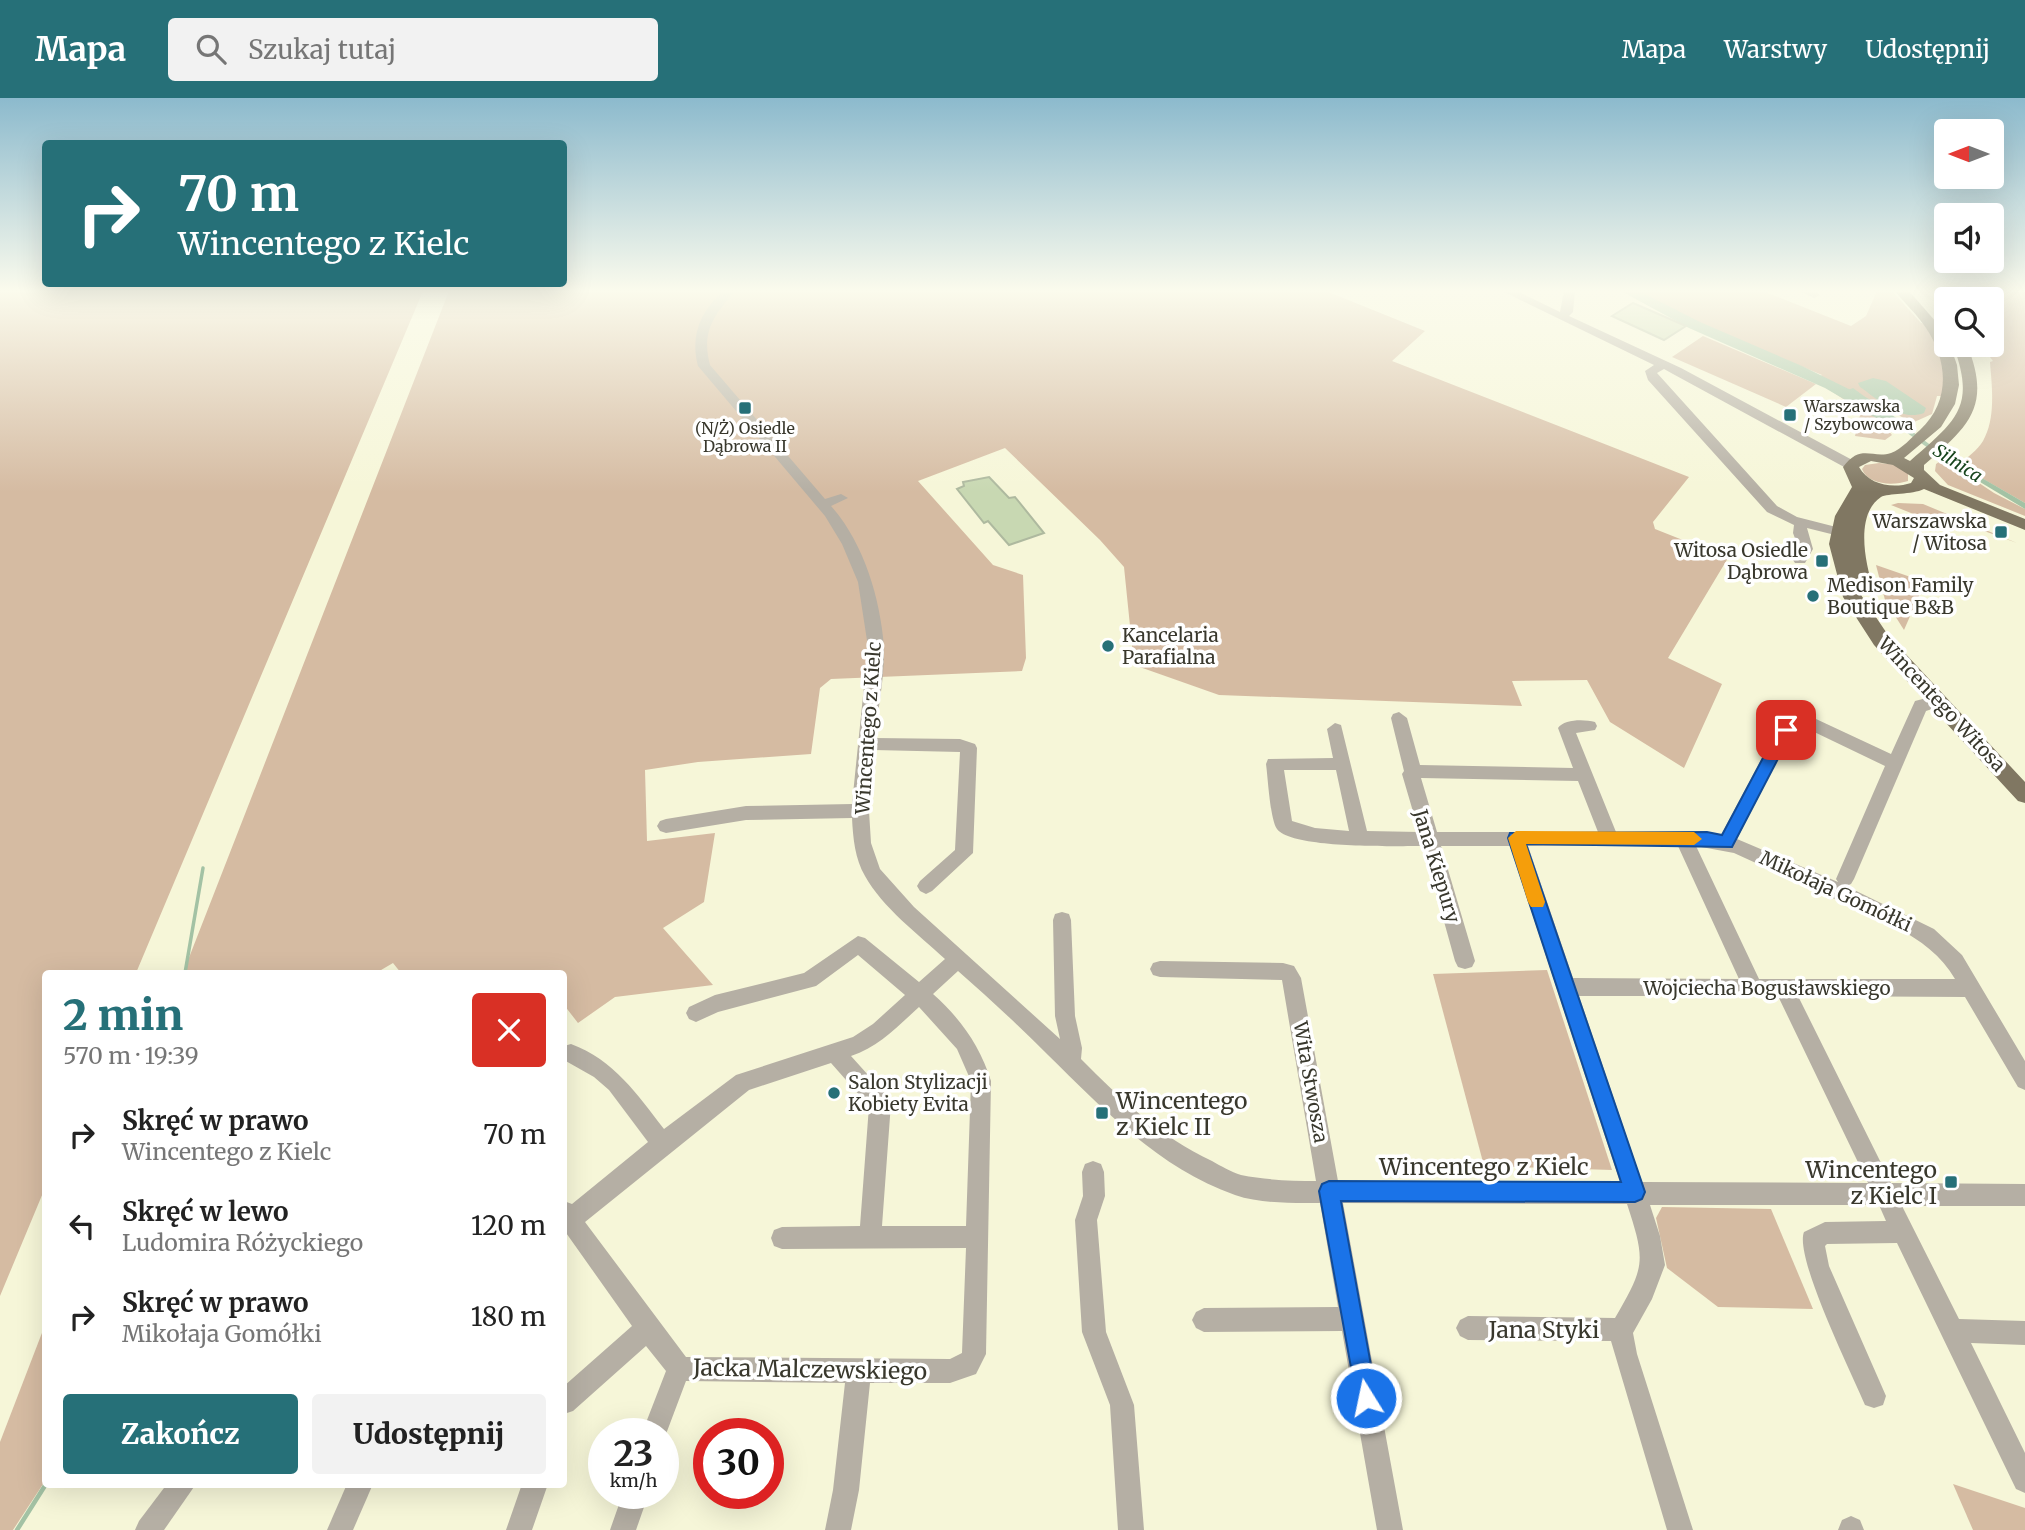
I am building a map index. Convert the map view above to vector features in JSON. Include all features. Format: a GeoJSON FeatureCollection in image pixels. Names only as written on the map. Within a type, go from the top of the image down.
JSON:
{"type":"FeatureCollection","features":[{"type":"Feature","properties":{"kind":"main road"},"geometry":{"type":"LineString","coordinates":[[1885,459],[1894,458],[1935,425],[1947,405],[1952,376],[1948,358]]}},
{"type":"Feature","properties":{"kind":"main road"},"geometry":{"type":"LineString","coordinates":[[1915,480],[1916,464],[1958,426],[1969,404],[1971,379],[1964,358]]}},
{"type":"Feature","properties":{"kind":"main road"},"geometry":{"type":"LineString","coordinates":[[2025,525],[1915,480],[1888,489],[1875,487],[1855,472],[1859,458],[1902,463],[1915,480],[1933,496],[2025,535]]}},
{"type":"Feature","properties":{"kind":"main road","name":"Wincentego Witosa"},"geometry":{"type":"LineString","coordinates":[[1855,472],[1860,487],[1845,511],[1839,532],[1840,556],[1852,597],[1887,648],[2025,795]]}},
{"type":"Feature","properties":{"kind":"main road","name":"Wincentego Witosa"},"geometry":{"type":"LineString","coordinates":[[1888,489],[1878,492],[1869,502],[1856,533],[1856,563],[1867,595],[1888,629],[2025,781]]}},
{"type":"Feature","properties":{"kind":"street","name":"Wincentego z Kielc"},"geometry":{"type":"LineString","coordinates":[[702,358],[705,366],[823,504],[840,528],[858,563],[873,615],[876,648],[860,811],[862,843],[872,873],[898,904],[1070,1060],[1134,1123],[1188,1161],[1238,1185],[1288,1192],[2025,1195]]}},
{"type":"Feature","properties":{"kind":"street"},"geometry":{"type":"LineString","coordinates":[[1649,358],[1829,450],[1855,472]]}},
{"type":"Feature","properties":{"kind":"street"},"geometry":{"type":"LineString","coordinates":[[1664,365],[1651,373],[1657,382],[1772,509],[1801,523],[1839,532]]}},
{"type":"Feature","properties":{"kind":"street"},"geometry":{"type":"LineString","coordinates":[[1677,371],[1734,394],[1842,449],[1867,457]]}},
{"type":"Feature","properties":{"kind":"street"},"geometry":{"type":"LineString","coordinates":[[823,504],[841,498]]}},
{"type":"Feature","properties":{"kind":"street"},"geometry":{"type":"LineString","coordinates":[[1800,560],[1806,549],[1800,533],[1801,523]]}},
{"type":"Feature","properties":{"kind":"street"},"geometry":{"type":"LineString","coordinates":[[1845,879],[1919,707],[1938,701]]}},
{"type":"Feature","properties":{"kind":"street","name":"Jana Kiepury"},"geometry":{"type":"LineString","coordinates":[[1399,718],[1413,772],[1411,776],[1465,961]]}},
{"type":"Feature","properties":{"kind":"street"},"geometry":{"type":"LineString","coordinates":[[1726,843],[1780,740],[1793,723],[1810,723],[1895,763]]}},
{"type":"Feature","properties":{"kind":"street"},"geometry":{"type":"LineString","coordinates":[[1589,726],[1566,728],[1610,839]]}},
{"type":"Feature","properties":{"kind":"street"},"geometry":{"type":"LineString","coordinates":[[1335,729],[1359,838]]}},
{"type":"Feature","properties":{"kind":"street"},"geometry":{"type":"LineString","coordinates":[[866,744],[960,745],[969,748],[964,852],[926,886]]}},
{"type":"Feature","properties":{"kind":"street","name":"Mikołaja Gomółki"},"geometry":{"type":"LineString","coordinates":[[1343,764],[1274,764],[1284,825],[1296,832],[1359,838],[1684,839],[1726,843],[1769,859],[1917,929],[1950,955],[2025,1080]]}},
{"type":"Feature","properties":{"kind":"street"},"geometry":{"type":"LineString","coordinates":[[1413,772],[1584,775]]}},
{"type":"Feature","properties":{"kind":"street"},"geometry":{"type":"LineString","coordinates":[[666,826],[746,813],[860,811]]}},
{"type":"Feature","properties":{"kind":"street"},"geometry":{"type":"LineString","coordinates":[[1516,838],[1649,1236],[1653,1265],[1644,1291],[1621,1331],[1625,1354],[1680,1530]]}},
{"type":"Feature","properties":{"kind":"street"},"geometry":{"type":"LineString","coordinates":[[1684,839],[1753,988]]}},
{"type":"Feature","properties":{"kind":"street"},"geometry":{"type":"LineString","coordinates":[[1062,920],[1065,1016],[1072,1048],[1070,1060]]}},
{"type":"Feature","properties":{"kind":"street"},"geometry":{"type":"LineString","coordinates":[[696,1013],[715,1004],[809,980],[858,944],[918,995],[965,1042],[980,1073],[978,1237],[782,1238]]}},
{"type":"Feature","properties":{"kind":"street"},"geometry":{"type":"LineString","coordinates":[[567,1216],[743,1082],[835,1053],[859,1044],[880,1031],[958,959]]}},
{"type":"Feature","properties":{"kind":"street","name":"Wita Stwosza"},"geometry":{"type":"LineString","coordinates":[[1160,969],[1283,971],[1289,974],[1298,1009],[1390,1530]]}},
{"type":"Feature","properties":{"kind":"street","name":"Wojciecha Bogusławskiego"},"geometry":{"type":"LineString","coordinates":[[1564,987],[1970,988]]}},
{"type":"Feature","properties":{"kind":"street"},"geometry":{"type":"LineString","coordinates":[[1784,989],[2025,1480]]}},
{"type":"Feature","properties":{"kind":"street"},"geometry":{"type":"LineString","coordinates":[[571,1053],[601,1070],[616,1083],[662,1144]]}},
{"type":"Feature","properties":{"kind":"street"},"geometry":{"type":"LineString","coordinates":[[835,1053],[880,1103],[870,1237]]}},
{"type":"Feature","properties":{"kind":"street"},"geometry":{"type":"LineString","coordinates":[[1093,1172],[1094,1196],[1086,1220],[1094,1332],[1122,1405],[1131,1530]]}},
{"type":"Feature","properties":{"kind":"street","name":"Jacka Malczewskiego"},"geometry":{"type":"LineString","coordinates":[[567,1216],[647,1329],[679,1367],[691,1370],[950,1371],[967,1367],[974,1358],[975,1349],[978,1237]]}},
{"type":"Feature","properties":{"kind":"street"},"geometry":{"type":"LineString","coordinates":[[1874,1396],[1818,1267],[1812,1240],[1825,1233],[1904,1232]]}},
{"type":"Feature","properties":{"kind":"street"},"geometry":{"type":"LineString","coordinates":[[1204,1320],[1352,1319]]}},
{"type":"Feature","properties":{"kind":"street","name":"Jana Styki"},"geometry":{"type":"LineString","coordinates":[[1468,1328],[1621,1331]]}},
{"type":"Feature","properties":{"kind":"street"},"geometry":{"type":"LineString","coordinates":[[567,1399],[647,1329]]}},
{"type":"Feature","properties":{"kind":"street"},"geometry":{"type":"LineString","coordinates":[[1953,1331],[2025,1332]]}},
{"type":"Feature","properties":{"kind":"street"},"geometry":{"type":"LineString","coordinates":[[660,1418],[679,1367]]}},
{"type":"Feature","properties":{"kind":"street"},"geometry":{"type":"LineString","coordinates":[[838,1530],[846,1490],[859,1371]]}},
{"type":"Feature","properties":{"kind":"street"},"geometry":{"type":"LineString","coordinates":[[148,1530],[180,1488]]}},
{"type":"Feature","properties":{"kind":"street"},"geometry":{"type":"LineString","coordinates":[[340,1530],[358,1488]]}},
{"type":"Feature","properties":{"kind":"street"},"geometry":{"type":"LineString","coordinates":[[519,1530],[534,1488]]}},
{"type":"Feature","properties":{"kind":"street"},"geometry":{"type":"LineString","coordinates":[[623,1530],[630,1509]]}},
{"type":"Feature","properties":{"kind":"shaded area"},"geometry":{"type":"Polygon","coordinates":[[[0,358],[395,358],[137,970],[42,970],[42,1195],[0,1296],[0,358]]]}},
{"type":"Feature","properties":{"kind":"shaded area"},"geometry":{"type":"Polygon","coordinates":[[[423,358],[1395,358],[1392,361],[1689,477],[1653,522],[1655,529],[1728,558],[1668,658],[1722,684],[1684,768],[1610,722],[1587,680],[1512,681],[1522,706],[1219,695],[1134,665],[1124,567],[1100,540],[1005,448],[918,481],[993,565],[1023,575],[1026,658],[1022,671],[831,679],[820,688],[811,754],[698,762],[645,770],[647,841],[715,833],[704,902],[663,928],[713,985],[615,997],[578,1023],[567,1009],[567,970],[399,970],[393,963],[381,970],[184,970],[423,358]]]}},
{"type":"Feature","properties":{"kind":"shaded area"},"geometry":{"type":"Polygon","coordinates":[[[1674,358],[1754,358],[1816,384],[1786,407],[1674,358]]]}},
{"type":"Feature","properties":{"kind":"shaded area"},"geometry":{"type":"Polygon","coordinates":[[[1781,358],[1943,358],[1944,396],[1937,396],[1932,414],[1912,423],[1878,403],[1866,404],[1892,435],[1885,440],[1855,436],[1861,411],[1815,380],[1822,375],[1781,358]]]}},
{"type":"Feature","properties":{"kind":"shaded area"},"geometry":{"type":"Polygon","coordinates":[[[1991,358],[2025,358],[2025,503],[1959,465],[1981,444],[1990,423],[1990,362],[1993,361],[1991,358]]]}},
{"type":"Feature","properties":{"kind":"shaded area"},"geometry":{"type":"Polygon","coordinates":[[[1873,378],[1886,381],[1926,408],[1924,413],[1907,415],[1898,412],[1882,403],[1858,383],[1873,378]]]}},
{"type":"Feature","properties":{"kind":"shaded area"},"geometry":{"type":"Polygon","coordinates":[[[1853,388],[1951,460],[2025,503],[2025,509],[1950,464],[1848,390],[1853,388]]]}},
{"type":"Feature","properties":{"kind":"shaded area"},"geometry":{"type":"Polygon","coordinates":[[[1943,459],[1994,493],[2025,509],[2025,516],[1948,485],[1935,471],[1936,464],[1943,459]]]}},
{"type":"Feature","properties":{"kind":"shaded area"},"geometry":{"type":"Polygon","coordinates":[[[1865,465],[1898,465],[1908,473],[1908,481],[1882,483],[1870,478],[1862,469],[1865,465]]]}},
{"type":"Feature","properties":{"kind":"shaded area"},"geometry":{"type":"Polygon","coordinates":[[[1923,504],[2017,543],[1957,521],[1951,529],[1891,505],[1923,504]]]}},
{"type":"Feature","properties":{"kind":"shaded area"},"geometry":{"type":"Polygon","coordinates":[[[1876,565],[1925,582],[1904,630],[1885,600],[1876,565]]]}},
{"type":"Feature","properties":{"kind":"shaded area"},"geometry":{"type":"Polygon","coordinates":[[[1547,970],[1612,1170],[1484,1166],[1433,974],[1547,970]]]}},
{"type":"Feature","properties":{"kind":"shaded area"},"geometry":{"type":"Polygon","coordinates":[[[1662,1207],[1771,1209],[1813,1309],[1718,1307],[1667,1268],[1656,1218],[1662,1207]]]}},
{"type":"Feature","properties":{"kind":"shaded area"},"geometry":{"type":"Polygon","coordinates":[[[42,1333],[42,1486],[13,1530],[0,1530],[0,1442],[42,1333]]]}},
{"type":"Feature","properties":{"kind":"shaded area"},"geometry":{"type":"Polygon","coordinates":[[[1953,1484],[2025,1508],[2025,1530],[1973,1530],[1953,1484]]]}},
{"type":"Feature","properties":{"kind":"building"},"geometry":{"type":"Polygon","coordinates":[[[989,477],[1009,498],[1015,497],[1044,533],[1009,545],[988,521],[984,523],[957,489],[964,486],[963,482],[989,477]]]}},
{"type":"Feature","properties":{"kind":"waterway","name":"Silnica"},"geometry":{"type":"LineString","coordinates":[[1771,358],[1863,402],[1894,422]]}},
{"type":"Feature","properties":{"kind":"waterway"},"geometry":{"type":"LineString","coordinates":[[186,970],[203,868]]}},
{"type":"Feature","properties":{"kind":"waterway"},"geometry":{"type":"LineString","coordinates":[[17,1530],[43,1488]]}},
{"type":"Feature","properties":{"kind":"slow traffic"},"geometry":{"type":"LineString","coordinates":[[1537,902],[1516,838],[1694,839]]}},
{"type":"Feature","properties":{"kind":"place","name":"(N/Ż) Osiedle Dąbrowa II"},"geometry":{"type":"Point","coordinates":[745,408]}},
{"type":"Feature","properties":{"kind":"place","name":"Warszawska / Szybowcowa"},"geometry":{"type":"Point","coordinates":[1790,415]}},
{"type":"Feature","properties":{"kind":"place","name":"Warszawska / Witosa"},"geometry":{"type":"Point","coordinates":[2001,532]}},
{"type":"Feature","properties":{"kind":"place","name":"Witosa Osiedle Dąbrowa"},"geometry":{"type":"Point","coordinates":[1822,561]}},
{"type":"Feature","properties":{"kind":"place","name":"Medison Family Boutique B&B"},"geometry":{"type":"Point","coordinates":[1813,596]}},
{"type":"Feature","properties":{"kind":"place","name":"Kancelaria Parafialna"},"geometry":{"type":"Point","coordinates":[1108,646]}},
{"type":"Feature","properties":{"kind":"place","name":"Salon Stylizacji Kobiety Evita"},"geometry":{"type":"Point","coordinates":[834,1093]}},
{"type":"Feature","properties":{"kind":"place","name":"Wincentego z Kielc II"},"geometry":{"type":"Point","coordinates":[1102,1113]}},
{"type":"Feature","properties":{"kind":"place","name":"Wincentego z Kielc I"},"geometry":{"type":"Point","coordinates":[1951,1182]}},
{"type":"Feature","properties":{"kind":"route"},"geometry":{"type":"LineString","coordinates":[[1366,1398],[1329,1191],[1635,1192],[1516,838],[1707,839],[1726,843],[1786,730]]}}]}
